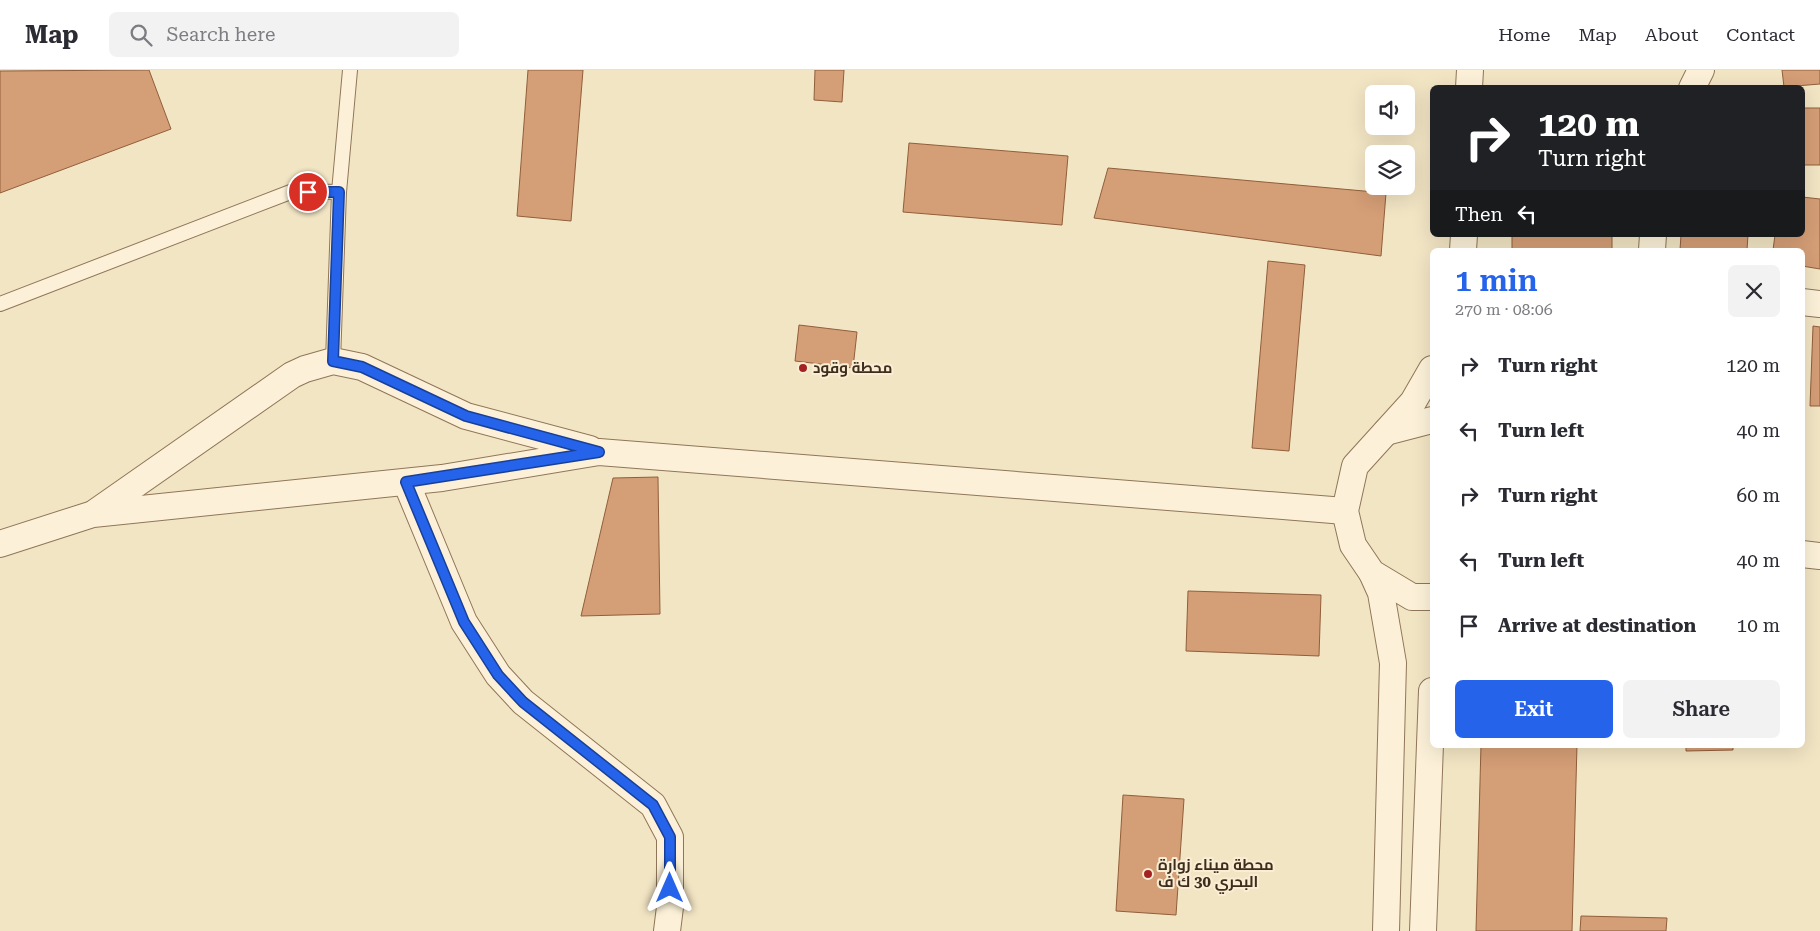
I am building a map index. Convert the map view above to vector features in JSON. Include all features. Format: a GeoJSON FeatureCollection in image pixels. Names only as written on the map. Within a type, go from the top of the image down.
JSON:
{"type":"FeatureCollection","features":[{"type":"Feature","properties":{"kind":"street"},"geometry":{"type":"LineString","coordinates":[[1469,85],[1470,70]]}},
{"type":"Feature","properties":{"kind":"street"},"geometry":{"type":"LineString","coordinates":[[1694,85],[1701,70]]}},
{"type":"Feature","properties":{"kind":"street"},"geometry":{"type":"LineString","coordinates":[[1805,302],[1820,304]]}},
{"type":"Feature","properties":{"kind":"street"},"geometry":{"type":"LineString","coordinates":[[93,514],[292,375],[304,369],[333,361],[362,367],[466,416],[599,452],[1345,511]]}},
{"type":"Feature","properties":{"kind":"street"},"geometry":{"type":"LineString","coordinates":[[1386,931],[1393,663],[1382,593],[1372,573],[1353,545],[1345,511],[1355,466],[1413,402],[1430,372]]}},
{"type":"Feature","properties":{"kind":"street"},"geometry":{"type":"LineString","coordinates":[[1386,432],[1430,421]]}},
{"type":"Feature","properties":{"kind":"street"},"geometry":{"type":"LineString","coordinates":[[0,544],[93,514],[406,482],[599,452]]}},
{"type":"Feature","properties":{"kind":"street"},"geometry":{"type":"LineString","coordinates":[[406,482],[464,622],[498,675],[523,702],[653,805],[670,837],[670,907],[667,931]]}},
{"type":"Feature","properties":{"kind":"street"},"geometry":{"type":"LineString","coordinates":[[1805,554],[1820,556]]}},
{"type":"Feature","properties":{"kind":"street"},"geometry":{"type":"LineString","coordinates":[[1372,573],[1412,597],[1430,597]]}},
{"type":"Feature","properties":{"kind":"street"},"geometry":{"type":"LineString","coordinates":[[1423,931],[1430,744]]}},
{"type":"Feature","properties":{"kind":"lane"},"geometry":{"type":"LineString","coordinates":[[333,361],[339,192],[350,70]]}},
{"type":"Feature","properties":{"kind":"lane"},"geometry":{"type":"LineString","coordinates":[[0,304],[293,191],[339,192]]}},
{"type":"Feature","properties":{"kind":"building"},"geometry":{"type":"Polygon","coordinates":[[[149,70],[171,129],[0,193],[0,71],[149,70]]]}},
{"type":"Feature","properties":{"kind":"building"},"geometry":{"type":"Polygon","coordinates":[[[528,70],[583,70],[571,221],[517,216],[528,70]]]}},
{"type":"Feature","properties":{"kind":"building"},"geometry":{"type":"Polygon","coordinates":[[[815,70],[844,70],[842,102],[814,100],[815,70]]]}},
{"type":"Feature","properties":{"kind":"building"},"geometry":{"type":"Polygon","coordinates":[[[1782,70],[1820,70],[1820,84],[1784,85],[1782,70]]]}},
{"type":"Feature","properties":{"kind":"building"},"geometry":{"type":"Polygon","coordinates":[[[1805,108],[1820,108],[1820,165],[1805,165],[1805,108]]]}},
{"type":"Feature","properties":{"kind":"building"},"geometry":{"type":"Polygon","coordinates":[[[909,143],[1068,156],[1062,225],[903,212],[909,143]]]}},
{"type":"Feature","properties":{"kind":"building"},"geometry":{"type":"Polygon","coordinates":[[[1108,168],[1365,191],[1365,195],[1386,195],[1381,256],[1094,218],[1108,168]]]}},
{"type":"Feature","properties":{"kind":"building"},"geometry":{"type":"Polygon","coordinates":[[[1805,197],[1820,199],[1820,269],[1805,266],[1805,248],[1773,248],[1775,237],[1805,237],[1805,197]]]}},
{"type":"Feature","properties":{"kind":"building"},"geometry":{"type":"Polygon","coordinates":[[[1512,237],[1612,237],[1612,248],[1512,248],[1512,237]]]}},
{"type":"Feature","properties":{"kind":"building"},"geometry":{"type":"Polygon","coordinates":[[[1681,237],[1748,237],[1747,248],[1680,248],[1681,237]]]}},
{"type":"Feature","properties":{"kind":"building"},"geometry":{"type":"Polygon","coordinates":[[[1268,261],[1305,265],[1289,451],[1252,448],[1268,261]]]}},
{"type":"Feature","properties":{"kind":"building"},"geometry":{"type":"Polygon","coordinates":[[[799,325],[857,332],[853,368],[795,361],[799,325]]]}},
{"type":"Feature","properties":{"kind":"building"},"geometry":{"type":"Polygon","coordinates":[[[1813,326],[1820,327],[1820,406],[1810,406],[1813,326]]]}},
{"type":"Feature","properties":{"kind":"building"},"geometry":{"type":"Polygon","coordinates":[[[658,477],[660,614],[581,616],[613,478],[658,477]]]}},
{"type":"Feature","properties":{"kind":"building"},"geometry":{"type":"Polygon","coordinates":[[[1188,591],[1321,595],[1319,656],[1186,651],[1188,591]]]}},
{"type":"Feature","properties":{"kind":"building"},"geometry":{"type":"Polygon","coordinates":[[[1481,748],[1577,748],[1572,931],[1476,931],[1481,748]]]}},
{"type":"Feature","properties":{"kind":"building"},"geometry":{"type":"Polygon","coordinates":[[[1686,748],[1733,748],[1733,750],[1686,751],[1686,748]]]}},
{"type":"Feature","properties":{"kind":"building","name":"محطة ميناء زوارة البحري 30 ك ف"},"geometry":{"type":"Polygon","coordinates":[[[1123,795],[1184,799],[1176,915],[1116,911],[1123,795]]]}},
{"type":"Feature","properties":{"kind":"building"},"geometry":{"type":"Polygon","coordinates":[[[1581,916],[1667,918],[1666,931],[1580,931],[1581,916]]]}},
{"type":"Feature","properties":{"kind":"place","name":"محطة وقود"},"geometry":{"type":"Point","coordinates":[803,368]}},
{"type":"Feature","properties":{"kind":"place","name":"محطة ميناء زوارة البحري 30 ك ف"},"geometry":{"type":"Point","coordinates":[1148,874]}},
{"type":"Feature","properties":{"kind":"route"},"geometry":{"type":"LineString","coordinates":[[308,192],[339,192],[333,361],[362,367],[466,416],[599,452],[442,478],[406,482],[464,622],[498,675],[523,702],[653,805],[670,837],[670,888]]}}]}
